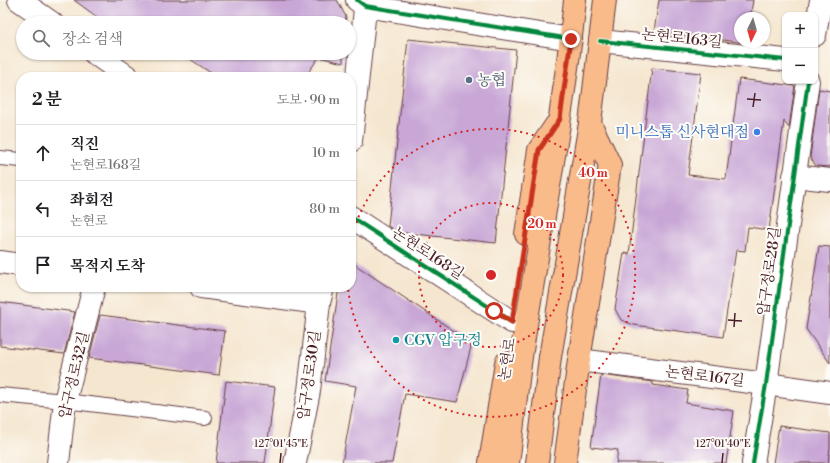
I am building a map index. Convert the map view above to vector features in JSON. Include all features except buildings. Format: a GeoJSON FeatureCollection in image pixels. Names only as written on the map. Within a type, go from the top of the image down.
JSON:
{"type":"FeatureCollection","features":[{"type":"Feature","properties":{"kind":"main road","name":"논현로"},"geometry":{"type":"LineString","coordinates":[[508,463],[521,359],[560,119],[571,39],[574,0]]}},
{"type":"Feature","properties":{"kind":"main road"},"geometry":{"type":"LineString","coordinates":[[537,463],[550,357],[590,123],[605,0]]}},
{"type":"Feature","properties":{"kind":"main road","name":"논현로"},"geometry":{"type":"LineString","coordinates":[[490,463],[539,150],[560,119]]}},
{"type":"Feature","properties":{"kind":"main road"},"geometry":{"type":"LineString","coordinates":[[565,463],[579,360],[610,165],[590,123]]}},
{"type":"Feature","properties":{"kind":"street"},"geometry":{"type":"LineString","coordinates":[[19,0],[42,16]]}},
{"type":"Feature","properties":{"kind":"street"},"geometry":{"type":"LineString","coordinates":[[818,18],[821,0]]}},
{"type":"Feature","properties":{"kind":"street"},"geometry":{"type":"LineString","coordinates":[[356,83],[363,2],[571,39]]}},
{"type":"Feature","properties":{"kind":"street","name":"논현로163길"},"geometry":{"type":"LineString","coordinates":[[600,41],[782,60]]}},
{"type":"Feature","properties":{"kind":"street"},"geometry":{"type":"LineString","coordinates":[[104,60],[121,72]]}},
{"type":"Feature","properties":{"kind":"street","name":"압구정로28길"},"geometry":{"type":"LineString","coordinates":[[753,463],[766,384],[808,84]]}},
{"type":"Feature","properties":{"kind":"street"},"geometry":{"type":"LineString","coordinates":[[794,176],[830,180]]}},
{"type":"Feature","properties":{"kind":"street","name":"논현로168길"},"geometry":{"type":"LineString","coordinates":[[356,220],[512,322]]}},
{"type":"Feature","properties":{"kind":"street"},"geometry":{"type":"LineString","coordinates":[[0,262],[16,264]]}},
{"type":"Feature","properties":{"kind":"street","name":"압구정로32길"},"geometry":{"type":"LineString","coordinates":[[58,463],[65,401],[93,292]]}},
{"type":"Feature","properties":{"kind":"street"},"geometry":{"type":"LineString","coordinates":[[276,292],[321,295]]}},
{"type":"Feature","properties":{"kind":"street","name":"압구정로30길"},"geometry":{"type":"LineString","coordinates":[[295,463],[309,391],[321,295]]}},
{"type":"Feature","properties":{"kind":"street","name":"논현로167길"},"geometry":{"type":"LineString","coordinates":[[579,360],[830,393]]}},
{"type":"Feature","properties":{"kind":"lane"},"geometry":{"type":"LineString","coordinates":[[0,158],[16,160]]}},
{"type":"Feature","properties":{"kind":"lane"},"geometry":{"type":"LineString","coordinates":[[0,395],[65,401],[205,418]]}},
{"type":"Feature","properties":{"kind":"cycle path"},"geometry":{"type":"LineString","coordinates":[[357,0],[365,6],[571,39]]}},
{"type":"Feature","properties":{"kind":"cycle path"},"geometry":{"type":"LineString","coordinates":[[600,41],[782,60]]}},
{"type":"Feature","properties":{"kind":"cycle path"},"geometry":{"type":"LineString","coordinates":[[753,463],[766,384],[808,84]]}},
{"type":"Feature","properties":{"kind":"cycle path"},"geometry":{"type":"LineString","coordinates":[[356,220],[512,322]]}},
{"type":"Feature","properties":{"kind":"place","name":"농협"},"geometry":{"type":"Point","coordinates":[469,80]}},
{"type":"Feature","properties":{"kind":"place","name":"미니스톱 신사현대점"},"geometry":{"type":"Point","coordinates":[757,132]}},
{"type":"Feature","properties":{"kind":"place","name":"CGV 압구정"},"geometry":{"type":"Point","coordinates":[396,340]}},
{"type":"Feature","properties":{"kind":"route"},"geometry":{"type":"LineString","coordinates":[[494,311],[512,322],[539,150],[560,119],[571,39]]}}]}
